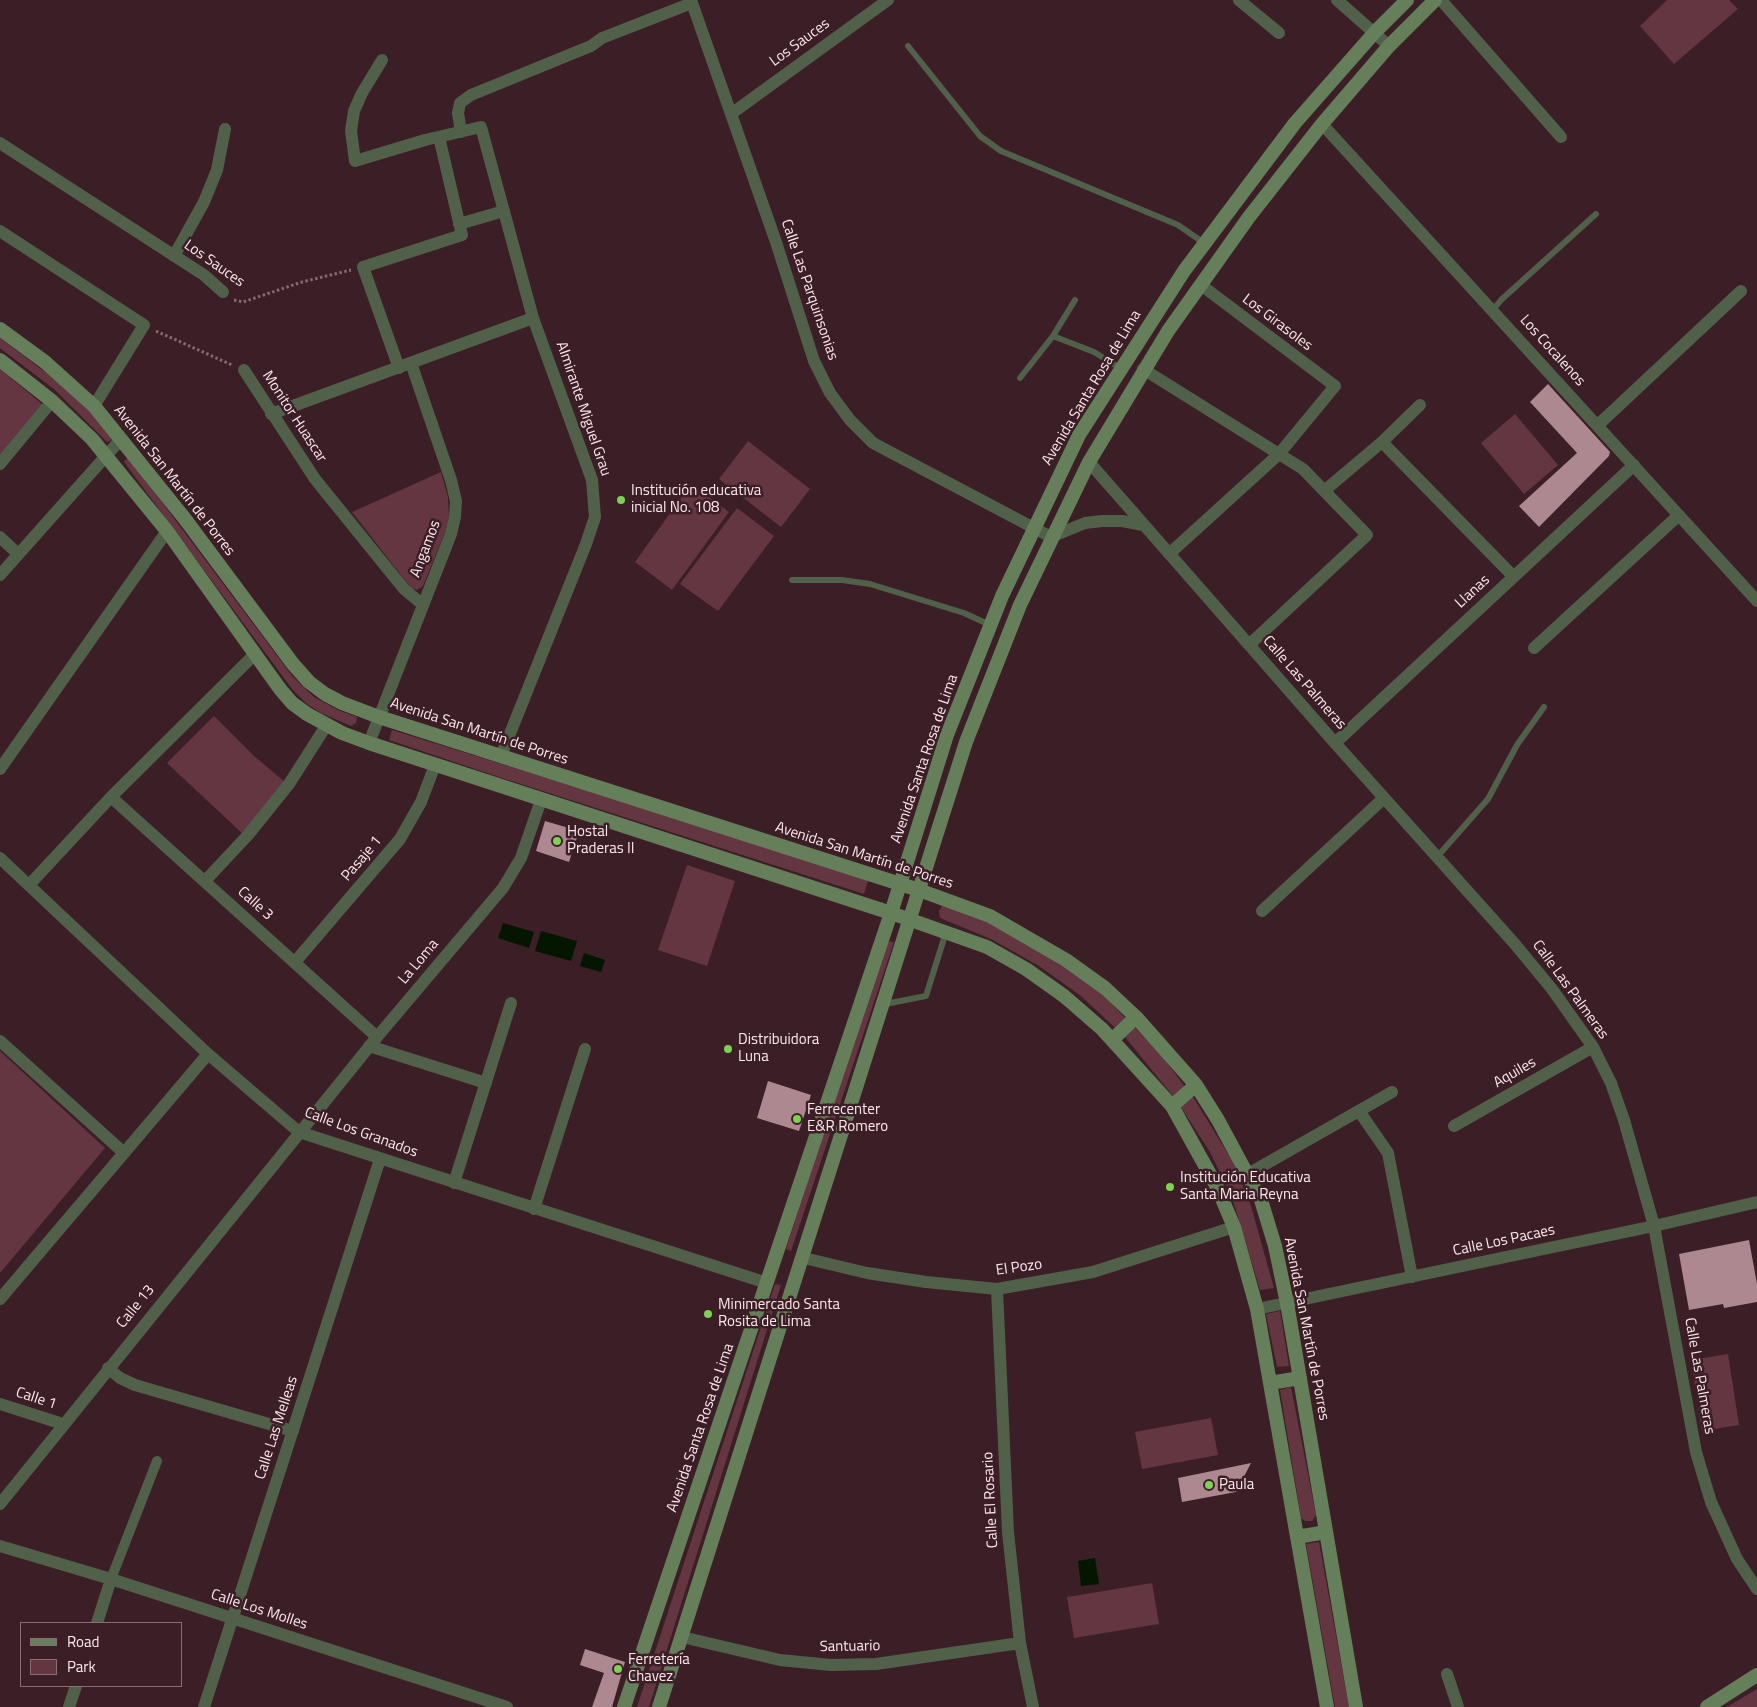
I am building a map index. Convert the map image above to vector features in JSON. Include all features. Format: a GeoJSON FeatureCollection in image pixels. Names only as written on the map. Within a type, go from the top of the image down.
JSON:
{"type":"FeatureCollection","features":[{"type":"Feature","properties":{"kind":"main road","name":"Avenida Santa Rosa de Lima"},"geometry":{"type":"LineString","coordinates":[[624,1707],[900,885],[947,735],[990,625],[1033,529],[1079,435],[1120,368],[1204,243],[1295,123],[1375,32],[1407,0]]}},
{"type":"Feature","properties":{"kind":"main road"},"geometry":{"type":"LineString","coordinates":[[659,1707],[885,1004],[966,742],[1020,605],[1088,462],[1143,369],[1248,217],[1322,124],[1389,46],[1435,0]]}},
{"type":"Feature","properties":{"kind":"main road","name":"Avenida San Martín de Porres"},"geometry":{"type":"LineString","coordinates":[[0,329],[45,362],[94,406],[185,519],[280,648],[309,682],[342,703],[379,717],[919,890],[990,916],[1066,960],[1104,988],[1136,1017],[1196,1085],[1248,1174],[1261,1200],[1270,1228],[1287,1304],[1356,1707]]}},
{"type":"Feature","properties":{"kind":"main road"},"geometry":{"type":"LineString","coordinates":[[0,360],[52,401],[106,456],[167,531],[292,703],[326,726],[369,743],[541,800],[891,912],[987,947],[1026,969],[1064,996],[1112,1040],[1172,1106],[1217,1187],[1234,1226],[1257,1309],[1327,1707]]}},
{"type":"Feature","properties":{"kind":"main road"},"geometry":{"type":"LineString","coordinates":[[1112,1040],[1136,1017]]}},
{"type":"Feature","properties":{"kind":"main road"},"geometry":{"type":"LineString","coordinates":[[1172,1106],[1196,1085]]}},
{"type":"Feature","properties":{"kind":"main road"},"geometry":{"type":"LineString","coordinates":[[1270,1383],[1300,1378]]}},
{"type":"Feature","properties":{"kind":"main road"},"geometry":{"type":"LineString","coordinates":[[1297,1537],[1326,1532]]}},
{"type":"Feature","properties":{"kind":"main road"},"geometry":{"type":"LineString","coordinates":[[1707,1707],[1757,1675]]}},
{"type":"Feature","properties":{"kind":"street","name":"Los Sauces"},"geometry":{"type":"LineString","coordinates":[[731,114],[887,0]]}},
{"type":"Feature","properties":{"kind":"street"},"geometry":{"type":"LineString","coordinates":[[1239,0],[1279,33]]}},
{"type":"Feature","properties":{"kind":"street"},"geometry":{"type":"LineString","coordinates":[[1337,0],[1389,46]]}},
{"type":"Feature","properties":{"kind":"street"},"geometry":{"type":"LineString","coordinates":[[1441,0],[1561,137]]}},
{"type":"Feature","properties":{"kind":"street"},"geometry":{"type":"LineString","coordinates":[[382,60],[362,93],[354,111],[351,131],[355,161],[461,132],[458,113],[460,103],[471,95],[591,46],[602,38],[691,1]]}},
{"type":"Feature","properties":{"kind":"street","name":"Calle Las Parquinsonias"},"geometry":{"type":"LineString","coordinates":[[691,1],[776,242],[814,361],[830,393],[850,420],[873,443],[1033,529],[1052,537]]}},
{"type":"Feature","properties":{"kind":"street","name":"Los Cocalenos"},"geometry":{"type":"LineString","coordinates":[[1322,124],[1757,601]]}},
{"type":"Feature","properties":{"kind":"street","name":"Almirante Miguel Grau"},"geometry":{"type":"LineString","coordinates":[[461,132],[481,127],[533,318],[592,480],[595,517],[502,756]]}},
{"type":"Feature","properties":{"kind":"street"},"geometry":{"type":"LineString","coordinates":[[174,256],[204,202],[217,170],[225,129]]}},
{"type":"Feature","properties":{"kind":"street"},"geometry":{"type":"LineString","coordinates":[[439,137],[460,230]]}},
{"type":"Feature","properties":{"kind":"street","name":"Los Sauces"},"geometry":{"type":"LineString","coordinates":[[0,143],[204,276],[223,292]]}},
{"type":"Feature","properties":{"kind":"street"},"geometry":{"type":"LineString","coordinates":[[363,267],[504,211]]}},
{"type":"Feature","properties":{"kind":"street"},"geometry":{"type":"LineString","coordinates":[[0,231],[144,325],[94,406]]}},
{"type":"Feature","properties":{"kind":"street","name":"Angamos"},"geometry":{"type":"LineString","coordinates":[[363,267],[405,366],[456,501],[450,534],[369,743]]}},
{"type":"Feature","properties":{"kind":"street","name":"Los Girasoles"},"geometry":{"type":"LineString","coordinates":[[1201,285],[1335,386],[1280,454]]}},
{"type":"Feature","properties":{"kind":"street"},"geometry":{"type":"LineString","coordinates":[[1598,425],[1742,291]]}},
{"type":"Feature","properties":{"kind":"street"},"geometry":{"type":"LineString","coordinates":[[271,414],[533,318]]}},
{"type":"Feature","properties":{"kind":"street"},"geometry":{"type":"LineString","coordinates":[[1143,369],[1303,469],[1366,535],[1249,645]]}},
{"type":"Feature","properties":{"kind":"street","name":"Monitor Huascar"},"geometry":{"type":"LineString","coordinates":[[244,370],[315,479],[404,589],[422,604]]}},
{"type":"Feature","properties":{"kind":"street"},"geometry":{"type":"LineString","coordinates":[[0,464],[52,401]]}},
{"type":"Feature","properties":{"kind":"street"},"geometry":{"type":"LineString","coordinates":[[1324,491],[1382,442],[1420,405]]}},
{"type":"Feature","properties":{"kind":"street"},"geometry":{"type":"LineString","coordinates":[[0,575],[121,439]]}},
{"type":"Feature","properties":{"kind":"street"},"geometry":{"type":"LineString","coordinates":[[1382,442],[1513,576]]}},
{"type":"Feature","properties":{"kind":"street"},"geometry":{"type":"LineString","coordinates":[[1169,554],[1280,454]]}},
{"type":"Feature","properties":{"kind":"street","name":"Calle Las Palmeras"},"geometry":{"type":"LineString","coordinates":[[1088,462],[1552,989],[1592,1047],[1611,1083],[1624,1120],[1654,1226],[1696,1452],[1710,1502],[1737,1559],[1757,1589]]}},
{"type":"Feature","properties":{"kind":"street","name":"Llanas"},"geometry":{"type":"LineString","coordinates":[[1335,743],[1634,465]]}},
{"type":"Feature","properties":{"kind":"street"},"geometry":{"type":"LineString","coordinates":[[1534,648],[1679,515]]}},
{"type":"Feature","properties":{"kind":"street"},"geometry":{"type":"LineString","coordinates":[[1052,537],[1085,523],[1122,521],[1143,525]]}},
{"type":"Feature","properties":{"kind":"street"},"geometry":{"type":"LineString","coordinates":[[0,769],[167,531]]}},
{"type":"Feature","properties":{"kind":"street"},"geometry":{"type":"LineString","coordinates":[[0,537],[18,554]]}},
{"type":"Feature","properties":{"kind":"street"},"geometry":{"type":"LineString","coordinates":[[30,884],[111,797],[255,654]]}},
{"type":"Feature","properties":{"kind":"street"},"geometry":{"type":"LineString","coordinates":[[205,881],[248,836],[289,784],[326,726]]}},
{"type":"Feature","properties":{"kind":"street","name":"Pasaje 1"},"geometry":{"type":"LineString","coordinates":[[295,962],[400,840],[421,802],[435,765]]}},
{"type":"Feature","properties":{"kind":"street","name":"Calle 3"},"geometry":{"type":"LineString","coordinates":[[111,797],[295,962],[373,1042]]}},
{"type":"Feature","properties":{"kind":"street"},"geometry":{"type":"LineString","coordinates":[[1262,911],[1384,798]]}},
{"type":"Feature","properties":{"kind":"street","name":"La Loma"},"geometry":{"type":"LineString","coordinates":[[299,1132],[503,888],[521,858],[541,800]]}},
{"type":"Feature","properties":{"kind":"street","name":"Calle Los Granados"},"geometry":{"type":"LineString","coordinates":[[0,858],[30,884],[208,1054],[299,1132],[767,1283]]}},
{"type":"Feature","properties":{"kind":"street"},"geometry":{"type":"LineString","coordinates":[[454,1183],[511,1003]]}},
{"type":"Feature","properties":{"kind":"street"},"geometry":{"type":"LineString","coordinates":[[0,1041],[123,1152]]}},
{"type":"Feature","properties":{"kind":"street"},"geometry":{"type":"LineString","coordinates":[[373,1042],[486,1084]]}},
{"type":"Feature","properties":{"kind":"street","name":"Aquiles"},"geometry":{"type":"LineString","coordinates":[[1454,1126],[1592,1047]]}},
{"type":"Feature","properties":{"kind":"street"},"geometry":{"type":"LineString","coordinates":[[534,1209],[585,1050]]}},
{"type":"Feature","properties":{"kind":"street"},"geometry":{"type":"LineString","coordinates":[[0,1299],[208,1054]]}},
{"type":"Feature","properties":{"kind":"street"},"geometry":{"type":"LineString","coordinates":[[1248,1174],[1392,1092]]}},
{"type":"Feature","properties":{"kind":"street"},"geometry":{"type":"LineString","coordinates":[[1359,1111],[1388,1154],[1412,1277]]}},
{"type":"Feature","properties":{"kind":"street","name":"Calle 13"},"geometry":{"type":"LineString","coordinates":[[0,1504],[299,1132]]}},
{"type":"Feature","properties":{"kind":"street","name":"Calle Las Melleas"},"geometry":{"type":"LineString","coordinates":[[204,1707],[380,1158]]}},
{"type":"Feature","properties":{"kind":"street","name":"Calle Los Pacaes"},"geometry":{"type":"LineString","coordinates":[[1257,1309],[1654,1226],[1757,1202]]}},
{"type":"Feature","properties":{"kind":"street","name":"El Pozo"},"geometry":{"type":"LineString","coordinates":[[804,1258],[867,1273],[926,1282],[997,1289],[1093,1272],[1234,1226]]}},
{"type":"Feature","properties":{"kind":"street","name":"Calle El Rosario"},"geometry":{"type":"LineString","coordinates":[[997,1289],[1008,1532],[1020,1642],[1033,1707]]}},
{"type":"Feature","properties":{"kind":"street"},"geometry":{"type":"LineString","coordinates":[[108,1368],[120,1378],[135,1385],[293,1431]]}},
{"type":"Feature","properties":{"kind":"street","name":"Calle 1"},"geometry":{"type":"LineString","coordinates":[[0,1404],[63,1424]]}},
{"type":"Feature","properties":{"kind":"street"},"geometry":{"type":"LineString","coordinates":[[96,1622],[157,1461]]}},
{"type":"Feature","properties":{"kind":"street","name":"Calle Los Molles"},"geometry":{"type":"LineString","coordinates":[[0,1546],[111,1579],[507,1707]]}},
{"type":"Feature","properties":{"kind":"street","name":"Santuario"},"geometry":{"type":"LineString","coordinates":[[682,1637],[780,1660],[831,1665],[876,1664],[1020,1642]]}},
{"type":"Feature","properties":{"kind":"street"},"geometry":{"type":"LineString","coordinates":[[1448,1674],[1458,1707]]}},
{"type":"Feature","properties":{"kind":"street"},"geometry":{"type":"LineString","coordinates":[[69,1707],[76,1687]]}},
{"type":"Feature","properties":{"kind":"lane"},"geometry":{"type":"LineString","coordinates":[[908,46],[980,136],[1001,151],[1178,226],[1204,243]]}},
{"type":"Feature","properties":{"kind":"lane"},"geometry":{"type":"LineString","coordinates":[[1493,310],[1501,300],[1596,214]]}},
{"type":"Feature","properties":{"kind":"lane"},"geometry":{"type":"LineString","coordinates":[[1020,378],[1053,336],[1075,300]]}},
{"type":"Feature","properties":{"kind":"lane"},"geometry":{"type":"LineString","coordinates":[[1053,336],[1094,352],[1120,368]]}},
{"type":"Feature","properties":{"kind":"lane"},"geometry":{"type":"LineString","coordinates":[[792,580],[842,580],[870,584],[964,613],[990,625]]}},
{"type":"Feature","properties":{"kind":"lane"},"geometry":{"type":"LineString","coordinates":[[1437,857],[1488,799],[1517,745],[1544,707]]}},
{"type":"Feature","properties":{"kind":"lane"},"geometry":{"type":"LineString","coordinates":[[885,1004],[926,996],[946,932]]}},
{"type":"Feature","properties":{"kind":"path","name":"Los Sauces"},"geometry":{"type":"LineString","coordinates":[[223,292],[233,300],[243,302],[302,282],[363,267]]}},
{"type":"Feature","properties":{"kind":"path","name":"Monitor Huascar"},"geometry":{"type":"LineString","coordinates":[[144,325],[164,337],[244,370]]}},
{"type":"Feature","properties":{"kind":"green space"},"geometry":{"type":"Polygon","coordinates":[[[1667,0],[1729,0],[1738,9],[1674,64],[1640,26],[1667,0]]]}},
{"type":"Feature","properties":{"kind":"green space"},"geometry":{"type":"Polygon","coordinates":[[[0,338],[81,399],[113,437],[110,441],[107,442],[55,390],[0,348],[0,338]]]}},
{"type":"Feature","properties":{"kind":"green space"},"geometry":{"type":"Polygon","coordinates":[[[0,369],[42,404],[0,457],[0,369]]]}},
{"type":"Feature","properties":{"kind":"green space"},"geometry":{"type":"Polygon","coordinates":[[[1515,414],[1558,465],[1524,494],[1481,443],[1515,414]]]}},
{"type":"Feature","properties":{"kind":"green space"},"geometry":{"type":"Polygon","coordinates":[[[748,441],[810,489],[781,527],[719,479],[748,441]]]}},
{"type":"Feature","properties":{"kind":"green space"},"geometry":{"type":"Polygon","coordinates":[[[128,457],[293,677],[314,697],[338,710],[357,717],[356,723],[351,726],[321,713],[307,704],[292,689],[124,462],[128,457]]]}},
{"type":"Feature","properties":{"kind":"green space"},"geometry":{"type":"Polygon","coordinates":[[[441,472],[448,497],[449,517],[446,530],[423,586],[417,590],[411,588],[352,512],[441,472]]]}},
{"type":"Feature","properties":{"kind":"green space"},"geometry":{"type":"Polygon","coordinates":[[[691,484],[729,512],[672,590],[635,562],[691,484]]]}},
{"type":"Feature","properties":{"kind":"green space"},"geometry":{"type":"Polygon","coordinates":[[[737,508],[774,536],[718,611],[680,584],[737,508]]]}},
{"type":"Feature","properties":{"kind":"green space"},"geometry":{"type":"Polygon","coordinates":[[[214,716],[254,756],[285,782],[244,835],[167,763],[214,716]]]}},
{"type":"Feature","properties":{"kind":"green space"},"geometry":{"type":"Polygon","coordinates":[[[392,730],[869,878],[864,894],[389,740],[392,730]]]}},
{"type":"Feature","properties":{"kind":"green space"},"geometry":{"type":"Polygon","coordinates":[[[687,865],[735,881],[707,966],[658,950],[687,865]]]}},
{"type":"Feature","properties":{"kind":"green space"},"geometry":{"type":"Polygon","coordinates":[[[944,902],[1005,929],[1051,955],[1096,988],[1158,1051],[1195,1100],[1233,1162],[1251,1206],[1274,1288],[1260,1290],[1232,1197],[1210,1152],[1177,1101],[1125,1037],[1081,996],[1039,966],[991,939],[940,918],[939,911],[944,902]]]}},
{"type":"Feature","properties":{"kind":"green space"},"geometry":{"type":"Polygon","coordinates":[[[886,941],[894,942],[791,1251],[786,1249],[886,941]]]}},
{"type":"Feature","properties":{"kind":"green space"},"geometry":{"type":"Polygon","coordinates":[[[0,1051],[105,1148],[0,1273],[0,1051]]]}},
{"type":"Feature","properties":{"kind":"green space"},"geometry":{"type":"Polygon","coordinates":[[[775,1284],[781,1285],[649,1707],[637,1707],[775,1284]]]}},
{"type":"Feature","properties":{"kind":"green space"},"geometry":{"type":"Polygon","coordinates":[[[1280,1311],[1289,1366],[1277,1367],[1266,1314],[1280,1311]]]}},
{"type":"Feature","properties":{"kind":"green space"},"geometry":{"type":"Polygon","coordinates":[[[1728,1354],[1739,1425],[1702,1431],[1691,1360],[1728,1354]]]}},
{"type":"Feature","properties":{"kind":"green space"},"geometry":{"type":"Polygon","coordinates":[[[1291,1387],[1316,1515],[1312,1521],[1305,1521],[1301,1518],[1280,1390],[1291,1387]]]}},
{"type":"Feature","properties":{"kind":"green space"},"geometry":{"type":"Polygon","coordinates":[[[1211,1418],[1218,1455],[1142,1469],[1135,1432],[1211,1418]]]}},
{"type":"Feature","properties":{"kind":"green space"},"geometry":{"type":"Polygon","coordinates":[[[1319,1542],[1349,1707],[1335,1707],[1306,1544],[1319,1542]]]}},
{"type":"Feature","properties":{"kind":"green space"},"geometry":{"type":"Polygon","coordinates":[[[1152,1583],[1159,1624],[1074,1638],[1067,1597],[1152,1583]]]}},
{"type":"Feature","properties":{"kind":"green space"},"geometry":{"type":"Polygon","coordinates":[[[1757,1689],[1757,1707],[1727,1707],[1757,1689]]]}},
{"type":"Feature","properties":{"kind":"shaded area"},"geometry":{"type":"Polygon","coordinates":[[[503,923],[534,932],[529,948],[498,938],[503,923]]]}},
{"type":"Feature","properties":{"kind":"shaded area"},"geometry":{"type":"Polygon","coordinates":[[[541,931],[577,941],[571,961],[535,951],[541,931]]]}},
{"type":"Feature","properties":{"kind":"shaded area"},"geometry":{"type":"Polygon","coordinates":[[[584,953],[605,960],[601,972],[580,966],[584,953]]]}},
{"type":"Feature","properties":{"kind":"shaded area"},"geometry":{"type":"Polygon","coordinates":[[[1095,1558],[1099,1584],[1081,1586],[1078,1561],[1095,1558]]]}},
{"type":"Feature","properties":{"kind":"building"},"geometry":{"type":"Polygon","coordinates":[[[1548,384],[1610,452],[1609,456],[1539,527],[1519,506],[1577,453],[1530,402],[1548,384]]]}},
{"type":"Feature","properties":{"kind":"building","name":"Hostal Praderas II"},"geometry":{"type":"Polygon","coordinates":[[[545,821],[579,831],[569,862],[536,851],[545,821]]]}},
{"type":"Feature","properties":{"kind":"building"},"geometry":{"type":"Polygon","coordinates":[[[768,1081],[811,1095],[799,1131],[757,1118],[768,1081]]]}},
{"type":"Feature","properties":{"kind":"building"},"geometry":{"type":"Polygon","coordinates":[[[1749,1240],[1757,1284],[1757,1302],[1724,1308],[1723,1304],[1689,1310],[1679,1254],[1749,1240]]]}},
{"type":"Feature","properties":{"kind":"building","name":"Paula"},"geometry":{"type":"Polygon","coordinates":[[[1251,1463],[1236,1492],[1182,1502],[1178,1478],[1251,1463]]]}},
{"type":"Feature","properties":{"kind":"building"},"geometry":{"type":"Polygon","coordinates":[[[585,1649],[625,1662],[612,1707],[592,1707],[604,1673],[580,1665],[585,1649]]]}},
{"type":"Feature","properties":{"kind":"place","name":"Institución educativa inicial No. 108"},"geometry":{"type":"Point","coordinates":[621,500]}},
{"type":"Feature","properties":{"kind":"place","name":"Hostal Praderas II"},"geometry":{"type":"Point","coordinates":[557,841]}},
{"type":"Feature","properties":{"kind":"place","name":"Distribuidora Luna"},"geometry":{"type":"Point","coordinates":[728,1049]}},
{"type":"Feature","properties":{"kind":"place","name":"Ferrecenter E&R Romero"},"geometry":{"type":"Point","coordinates":[797,1119]}},
{"type":"Feature","properties":{"kind":"place","name":"Institución Educativa Santa Maria Reyna"},"geometry":{"type":"Point","coordinates":[1170,1187]}},
{"type":"Feature","properties":{"kind":"place","name":"Minimercado Santa Rosita de Lima"},"geometry":{"type":"Point","coordinates":[708,1314]}},
{"type":"Feature","properties":{"kind":"place","name":"Paula"},"geometry":{"type":"Point","coordinates":[1209,1485]}},
{"type":"Feature","properties":{"kind":"place","name":"Ferretería Chavez"},"geometry":{"type":"Point","coordinates":[618,1669]}}]}
